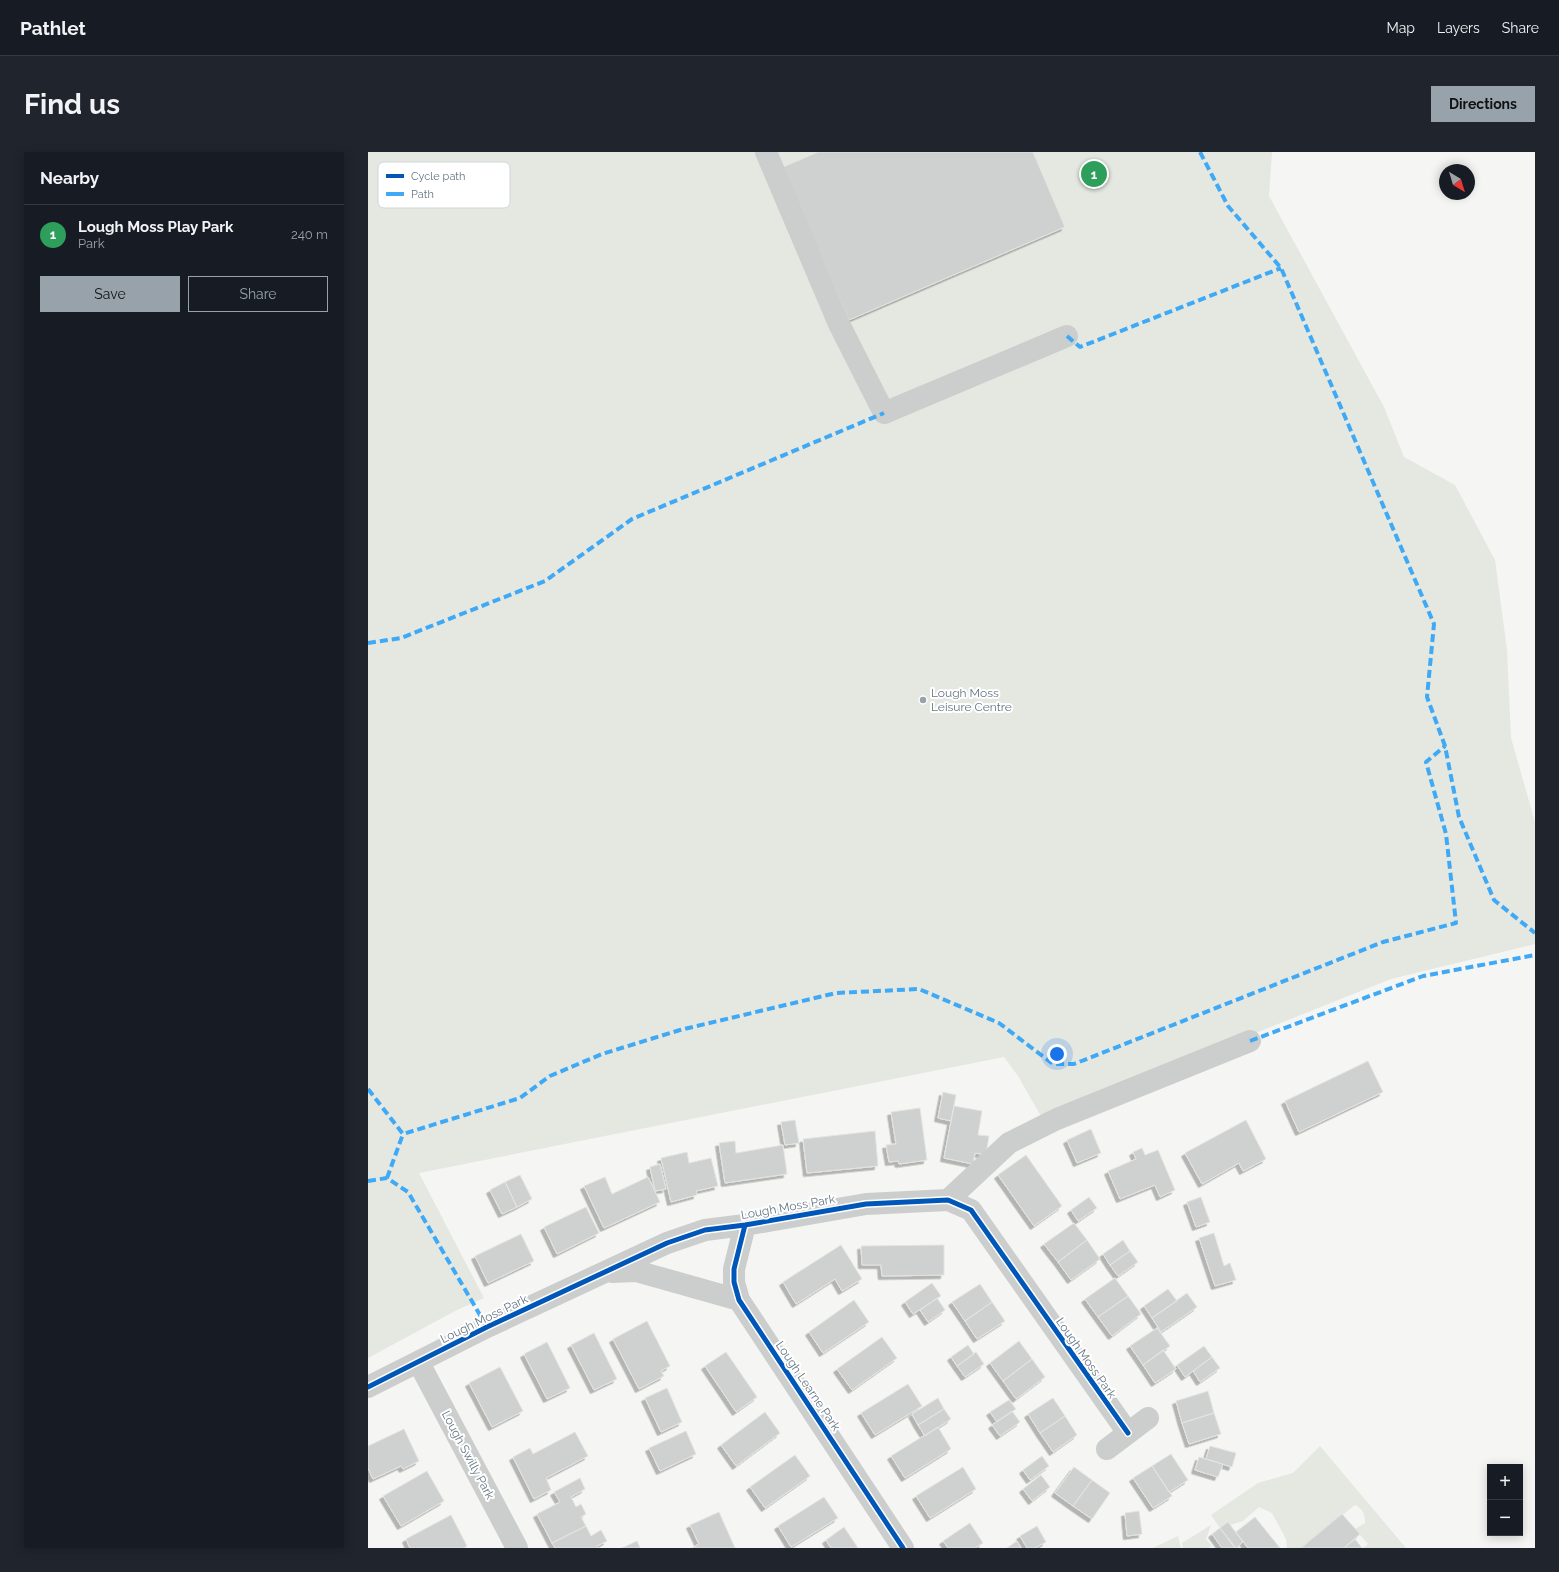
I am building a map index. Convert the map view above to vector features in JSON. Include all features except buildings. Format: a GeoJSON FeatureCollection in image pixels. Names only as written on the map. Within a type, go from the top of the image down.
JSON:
{"type":"FeatureCollection","features":[{"type":"Feature","properties":{"kind":"street"},"geometry":{"type":"LineString","coordinates":[[766,152],[839,324],[884,413],[1067,336]]}},
{"type":"Feature","properties":{"kind":"street"},"geometry":{"type":"LineString","coordinates":[[948,1200],[1009,1143],[1057,1119],[1250,1041]]}},
{"type":"Feature","properties":{"kind":"street","name":"Lough Moss Park"},"geometry":{"type":"LineString","coordinates":[[368,1387],[419,1363],[487,1327],[667,1243],[699,1232],[866,1204],[948,1200],[971,1210],[1128,1433]]}},
{"type":"Feature","properties":{"kind":"street","name":"Lough Learne Park"},"geometry":{"type":"LineString","coordinates":[[745,1225],[734,1269],[734,1282],[739,1300],[903,1548]]}},
{"type":"Feature","properties":{"kind":"street"},"geometry":{"type":"LineString","coordinates":[[607,1272],[636,1271],[739,1300]]}},
{"type":"Feature","properties":{"kind":"street","name":"Lough Swilly Park"},"geometry":{"type":"LineString","coordinates":[[419,1363],[517,1548]]}},
{"type":"Feature","properties":{"kind":"street"},"geometry":{"type":"LineString","coordinates":[[1107,1449],[1148,1418]]}},
{"type":"Feature","properties":{"kind":"shaded area","name":"Lough Moss Leisure Centre"},"geometry":{"type":"Polygon","coordinates":[[[368,152],[1272,152],[1269,196],[1384,407],[1404,457],[1455,485],[1495,560],[1507,650],[1511,738],[1535,822],[1535,944],[1391,979],[1042,1118],[1018,1076],[1004,1057],[419,1173],[484,1298],[457,1310],[368,1358],[368,152]]]}},
{"type":"Feature","properties":{"kind":"shaded area"},"geometry":{"type":"Polygon","coordinates":[[[1320,1446],[1406,1548],[1363,1548],[1368,1544],[1355,1529],[1365,1523],[1365,1517],[1362,1510],[1355,1505],[1301,1548],[1287,1548],[1286,1539],[1272,1513],[1259,1507],[1243,1521],[1220,1528],[1211,1515],[1258,1483],[1293,1473],[1320,1446]]]}},
{"type":"Feature","properties":{"kind":"shaded area"},"geometry":{"type":"Polygon","coordinates":[[[1211,1525],[1206,1539],[1212,1546],[1208,1548],[1183,1548],[1182,1543],[1211,1525]]]}},
{"type":"Feature","properties":{"kind":"shaded area"},"geometry":{"type":"Polygon","coordinates":[[[1178,1536],[1181,1548],[1153,1548],[1178,1536]]]}},
{"type":"Feature","properties":{"kind":"marked path"},"geometry":{"type":"LineString","coordinates":[[1200,152],[1228,206],[1281,268],[1434,624],[1427,697],[1445,746],[1459,817],[1494,900],[1535,933]]}},
{"type":"Feature","properties":{"kind":"marked path"},"geometry":{"type":"LineString","coordinates":[[1067,336],[1080,347],[1281,268]]}},
{"type":"Feature","properties":{"kind":"marked path"},"geometry":{"type":"LineString","coordinates":[[368,643],[401,638],[545,581],[632,519],[884,413]]}},
{"type":"Feature","properties":{"kind":"marked path"},"geometry":{"type":"LineString","coordinates":[[368,1089],[403,1134],[520,1098],[550,1076],[602,1054],[680,1030],[836,993],[919,989],[999,1023],[1053,1064],[1074,1064],[1383,942],[1456,923],[1446,834],[1426,762],[1445,746]]}},
{"type":"Feature","properties":{"kind":"marked path"},"geometry":{"type":"LineString","coordinates":[[1250,1041],[1423,976],[1535,955]]}},
{"type":"Feature","properties":{"kind":"marked path"},"geometry":{"type":"LineString","coordinates":[[387,1178],[403,1134]]}},
{"type":"Feature","properties":{"kind":"marked path"},"geometry":{"type":"LineString","coordinates":[[368,1181],[387,1178],[408,1192],[487,1327]]}},
{"type":"Feature","properties":{"kind":"cycle path"},"geometry":{"type":"LineString","coordinates":[[368,1387],[487,1327],[667,1243],[705,1230],[745,1225],[866,1204],[948,1200],[971,1210],[1128,1433]]}},
{"type":"Feature","properties":{"kind":"cycle path"},"geometry":{"type":"LineString","coordinates":[[745,1225],[734,1269],[734,1282],[739,1300],[903,1548]]}},
{"type":"Feature","properties":{"kind":"place","name":"Lough Moss Play Park"},"geometry":{"type":"Point","coordinates":[1094,174]}},
{"type":"Feature","properties":{"kind":"place","name":"Lough Moss Leisure Centre"},"geometry":{"type":"Point","coordinates":[923,700]}}]}
